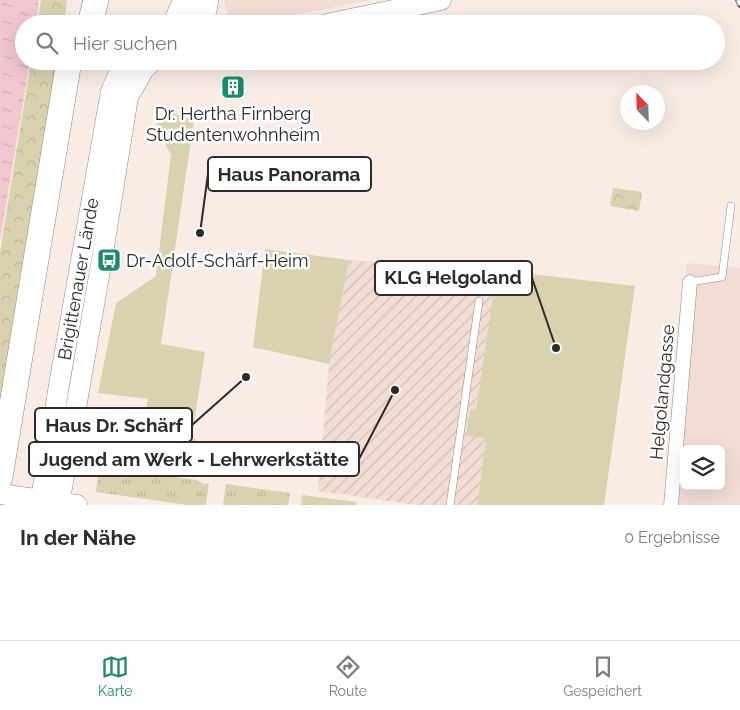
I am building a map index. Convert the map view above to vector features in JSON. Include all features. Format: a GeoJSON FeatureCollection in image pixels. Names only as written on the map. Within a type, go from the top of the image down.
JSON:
{"type":"FeatureCollection","features":[{"type":"Feature","properties":{"kind":"highway"},"geometry":{"type":"LineString","coordinates":[[76,15],[78,0]]}},
{"type":"Feature","properties":{"kind":"highway"},"geometry":{"type":"LineString","coordinates":[[92,15],[96,0]]}},
{"type":"Feature","properties":{"kind":"highway"},"geometry":{"type":"LineString","coordinates":[[191,15],[204,10],[206,0]]}},
{"type":"Feature","properties":{"kind":"highway"},"geometry":{"type":"LineString","coordinates":[[4,489],[68,70]]}},
{"type":"Feature","properties":{"kind":"highway"},"geometry":{"type":"LineString","coordinates":[[60,125],[74,107],[81,70]]}},
{"type":"Feature","properties":{"kind":"main road"},"geometry":{"type":"LineString","coordinates":[[355,15],[383,6],[441,0]]}},
{"type":"Feature","properties":{"kind":"main road","name":"Brigittenauer Lände"},"geometry":{"type":"LineString","coordinates":[[56,504],[59,385],[111,91],[120,70]]}},
{"type":"Feature","properties":{"kind":"main road","name":"Brigittenauer Lände"},"geometry":{"type":"LineString","coordinates":[[56,504],[128,97],[143,70]]}},
{"type":"Feature","properties":{"kind":"main road"},"geometry":{"type":"LineString","coordinates":[[4,489],[56,504]]}},
{"type":"Feature","properties":{"kind":"street","name":"Helgolandgasse"},"geometry":{"type":"LineString","coordinates":[[671,505],[690,282]]}},
{"type":"Feature","properties":{"kind":"lane"},"geometry":{"type":"LineString","coordinates":[[690,282],[722,276],[731,206]]}},
{"type":"Feature","properties":{"kind":"lane"},"geometry":{"type":"LineString","coordinates":[[450,505],[479,301]]}},
{"type":"Feature","properties":{"kind":"shaded area"},"geometry":{"type":"Polygon","coordinates":[[[224,0],[370,0],[293,15],[228,15],[224,0]]]}},
{"type":"Feature","properties":{"kind":"shaded area"},"geometry":{"type":"Polygon","coordinates":[[[349,260],[497,270],[476,410],[470,411],[466,434],[486,439],[477,505],[417,505],[318,491],[329,364],[349,260]]]}},
{"type":"Feature","properties":{"kind":"shaded area"},"geometry":{"type":"Polygon","coordinates":[[[687,263],[740,268],[740,505],[668,505],[687,263]]]}},
{"type":"Feature","properties":{"kind":"green space"},"geometry":{"type":"Polygon","coordinates":[[[41,0],[67,0],[65,15],[38,15],[41,0]]]}},
{"type":"Feature","properties":{"kind":"green space"},"geometry":{"type":"Polygon","coordinates":[[[30,70],[57,70],[0,428],[0,252],[30,70]]]}},
{"type":"Feature","properties":{"kind":"green space"},"geometry":{"type":"Polygon","coordinates":[[[170,110],[175,114],[194,120],[161,344],[205,352],[192,436],[198,444],[140,436],[148,399],[98,393],[116,303],[156,276],[171,155],[156,125],[170,110]]]}},
{"type":"Feature","properties":{"kind":"green space"},"geometry":{"type":"Polygon","coordinates":[[[613,188],[642,192],[639,211],[610,206],[613,188]]]}},
{"type":"Feature","properties":{"kind":"green space"},"geometry":{"type":"Polygon","coordinates":[[[265,249],[349,260],[329,364],[253,347],[265,249]]]}},
{"type":"Feature","properties":{"kind":"green space"},"geometry":{"type":"Polygon","coordinates":[[[497,270],[635,286],[604,505],[477,505],[486,439],[466,435],[470,411],[476,409],[497,270]]]}},
{"type":"Feature","properties":{"kind":"green space"},"geometry":{"type":"Polygon","coordinates":[[[99,467],[197,480],[204,484],[209,483],[206,505],[188,505],[96,492],[99,467]]]}},
{"type":"Feature","properties":{"kind":"green space"},"geometry":{"type":"Polygon","coordinates":[[[226,484],[290,493],[288,505],[223,505],[226,484]]]}},
{"type":"Feature","properties":{"kind":"green space"},"geometry":{"type":"Polygon","coordinates":[[[302,495],[357,502],[356,505],[301,505],[302,495]]]}},
{"type":"Feature","properties":{"kind":"water"},"geometry":{"type":"Polygon","coordinates":[[[0,0],[39,0],[37,15],[15,15],[15,70],[28,70],[0,241],[0,0]]]}},
{"type":"Feature","properties":{"kind":"railway"},"geometry":{"type":"LineString","coordinates":[[738,0],[740,5]]}},
{"type":"Feature","properties":{"kind":"place","name":"Dr. Hertha Firnberg Studentenwohnheim"},"geometry":{"type":"Point","coordinates":[233,87]}},
{"type":"Feature","properties":{"kind":"place","name":"Haus Panorama"},"geometry":{"type":"Point","coordinates":[200,233]}},
{"type":"Feature","properties":{"kind":"place","name":"Dr-Adolf-Schärf-Heim"},"geometry":{"type":"Point","coordinates":[109,260]}},
{"type":"Feature","properties":{"kind":"place","name":"KLG Helgoland"},"geometry":{"type":"Point","coordinates":[556,348]}},
{"type":"Feature","properties":{"kind":"place","name":"Haus Dr. Schärf"},"geometry":{"type":"Point","coordinates":[246,377]}},
{"type":"Feature","properties":{"kind":"place","name":"Jugend am Werk - Lehrwerkstätte"},"geometry":{"type":"Point","coordinates":[395,390]}}]}
